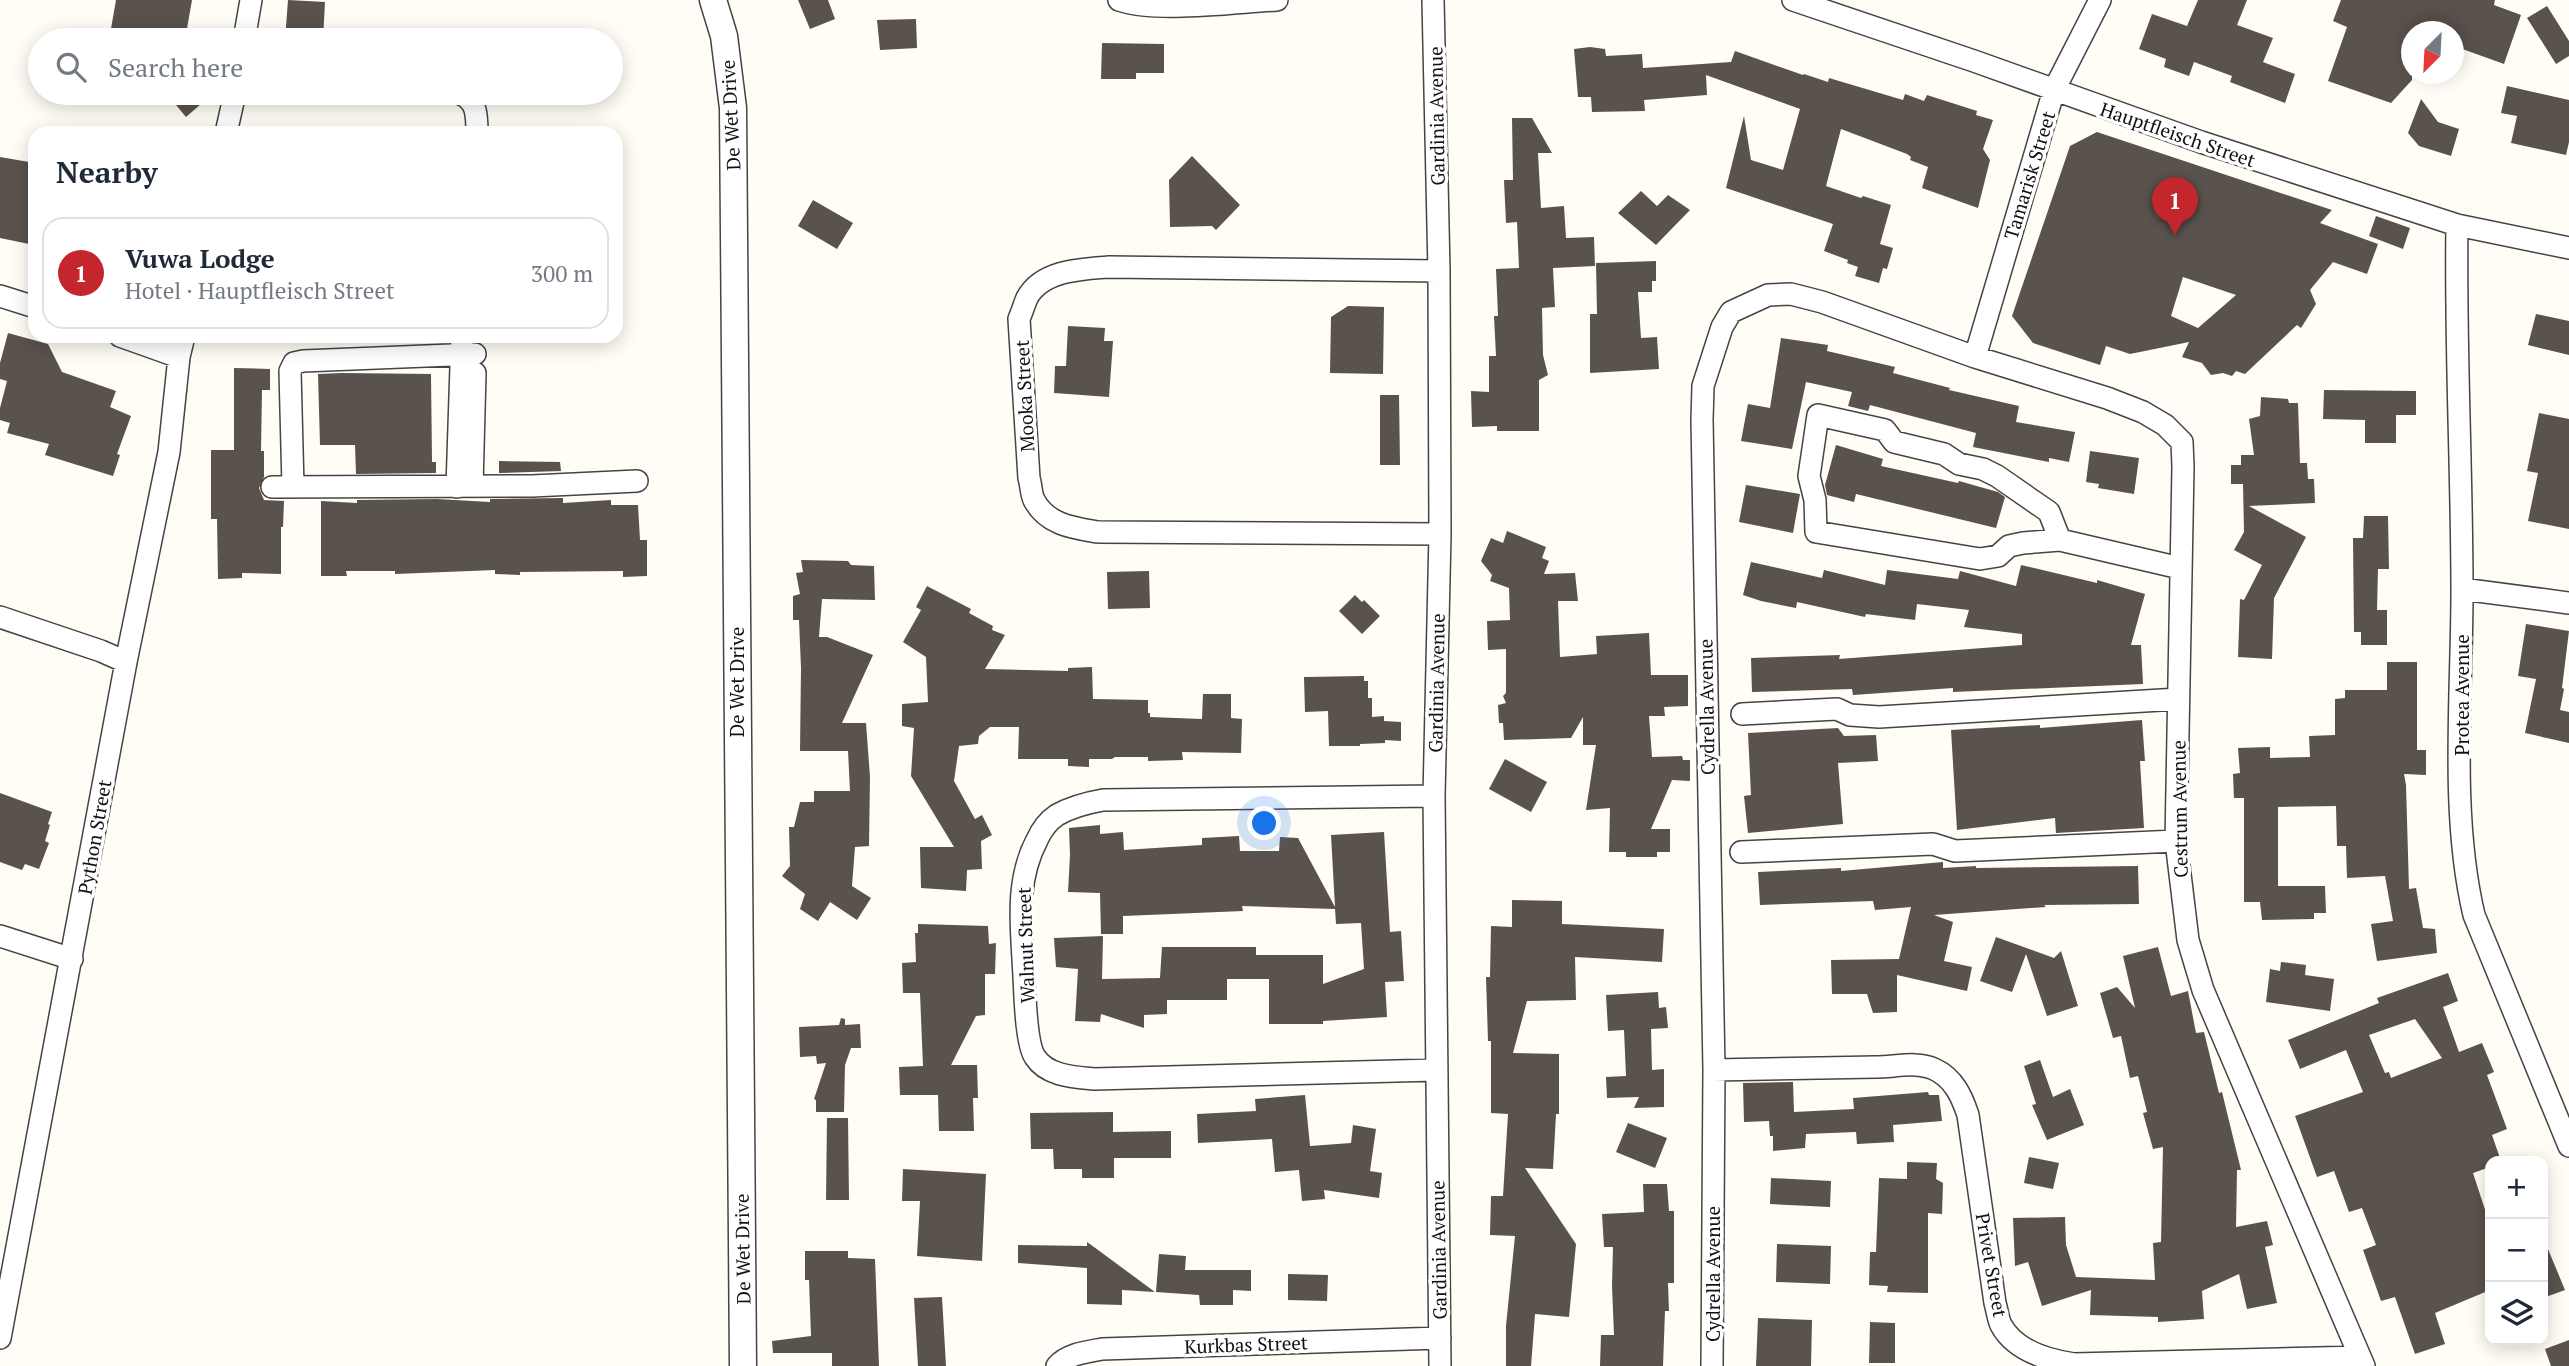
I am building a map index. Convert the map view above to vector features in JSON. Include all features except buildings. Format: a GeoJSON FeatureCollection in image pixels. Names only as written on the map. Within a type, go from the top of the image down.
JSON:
{"type":"FeatureCollection","features":[{"type":"Feature","properties":{"kind":"street"},"geometry":{"type":"LineString","coordinates":[[246,28],[251,0]]}},
{"type":"Feature","properties":{"kind":"street","name":"De Wet Drive"},"geometry":{"type":"LineString","coordinates":[[713,0],[724,36],[733,108],[743,1366]]}},
{"type":"Feature","properties":{"kind":"street"},"geometry":{"type":"LineString","coordinates":[[1119,0],[1141,5],[1167,6],[1277,0]]}},
{"type":"Feature","properties":{"kind":"street","name":"Gardinia Avenue"},"geometry":{"type":"LineString","coordinates":[[1433,0],[1439,271],[1440,534],[1434,796],[1440,1366]]}},
{"type":"Feature","properties":{"kind":"street","name":"Hauptfleisch Street"},"geometry":{"type":"LineString","coordinates":[[1793,0],[2201,142],[2457,225],[2569,248]]}},
{"type":"Feature","properties":{"kind":"street","name":"Tamarisk Street"},"geometry":{"type":"LineString","coordinates":[[1975,357],[2054,90],[2100,0]]}},
{"type":"Feature","properties":{"kind":"street"},"geometry":{"type":"LineString","coordinates":[[228,126],[232,105]]}},
{"type":"Feature","properties":{"kind":"street"},"geometry":{"type":"LineString","coordinates":[[474,105],[476,126]]}},
{"type":"Feature","properties":{"kind":"street","name":"Protea Avenue"},"geometry":{"type":"LineString","coordinates":[[2457,225],[2456,354],[2462,589],[2460,782],[2468,889],[2474,915],[2569,1146]]}},
{"type":"Feature","properties":{"kind":"street","name":"Mooka Street"},"geometry":{"type":"LineString","coordinates":[[1439,271],[1109,267],[1073,270],[1047,279],[1028,295],[1019,319],[1029,478],[1034,500],[1065,527],[1098,532],[1440,534]]}},
{"type":"Feature","properties":{"kind":"street","name":"Cydrella Avenue"},"geometry":{"type":"LineString","coordinates":[[1712,1366],[1714,1070],[1702,503],[1703,386],[1711,356],[1731,312],[1768,295],[1791,294],[1822,302],[1975,357]]}},
{"type":"Feature","properties":{"kind":"street"},"geometry":{"type":"LineString","coordinates":[[0,296],[28,305]]}},
{"type":"Feature","properties":{"kind":"street"},"geometry":{"type":"LineString","coordinates":[[163,343],[181,346]]}},
{"type":"Feature","properties":{"kind":"street"},"geometry":{"type":"LineString","coordinates":[[464,487],[468,345],[294,363],[290,371],[282,487],[464,487],[532,486],[637,481]]}},
{"type":"Feature","properties":{"kind":"street","name":"Python Street"},"geometry":{"type":"LineString","coordinates":[[0,1338],[7,1257],[72,959],[126,662],[169,452],[181,346]]}},
{"type":"Feature","properties":{"kind":"street","name":"Cestrum Avenue"},"geometry":{"type":"LineString","coordinates":[[1975,357],[2107,398],[2143,412],[2165,425],[2182,442],[2176,841],[2188,940],[2203,990],[2362,1361]]}},
{"type":"Feature","properties":{"kind":"street"},"geometry":{"type":"LineString","coordinates":[[2060,540],[2049,512],[1997,476],[1959,464],[1944,454],[1894,442],[1885,430],[1818,415],[1809,477],[1815,500],[1816,532],[1980,559],[1998,556],[2009,546],[2060,540],[2180,568]]}},
{"type":"Feature","properties":{"kind":"street"},"geometry":{"type":"LineString","coordinates":[[2462,589],[2569,603]]}},
{"type":"Feature","properties":{"kind":"street"},"geometry":{"type":"LineString","coordinates":[[0,617],[126,662]]}},
{"type":"Feature","properties":{"kind":"street"},"geometry":{"type":"LineString","coordinates":[[1742,714],[1837,709],[1850,715],[1879,717],[2178,699]]}},
{"type":"Feature","properties":{"kind":"street","name":"Walnut Street"},"geometry":{"type":"LineString","coordinates":[[1434,796],[1103,800],[1077,805],[1054,817],[1041,831],[1028,856],[1020,903],[1025,1006],[1030,1038],[1035,1057],[1050,1070],[1070,1077],[1094,1079],[1435,1070]]}},
{"type":"Feature","properties":{"kind":"street"},"geometry":{"type":"LineString","coordinates":[[1741,852],[1933,844],[1955,851],[2176,841]]}},
{"type":"Feature","properties":{"kind":"street"},"geometry":{"type":"LineString","coordinates":[[0,936],[72,959]]}},
{"type":"Feature","properties":{"kind":"street","name":"Privet Street"},"geometry":{"type":"LineString","coordinates":[[1714,1070],[1920,1064],[1936,1069],[1949,1079],[1961,1095],[1968,1115],[1995,1303],[2001,1325],[2013,1340],[2036,1355],[2074,1364],[2362,1361]]}},
{"type":"Feature","properties":{"kind":"street","name":"Kurkbas Street"},"geometry":{"type":"LineString","coordinates":[[1057,1366],[1076,1355],[1102,1349],[1440,1338]]}},
{"type":"Feature","properties":{"kind":"place","name":"Vuwa Lodge"},"geometry":{"type":"Point","coordinates":[2175,235]}}]}
